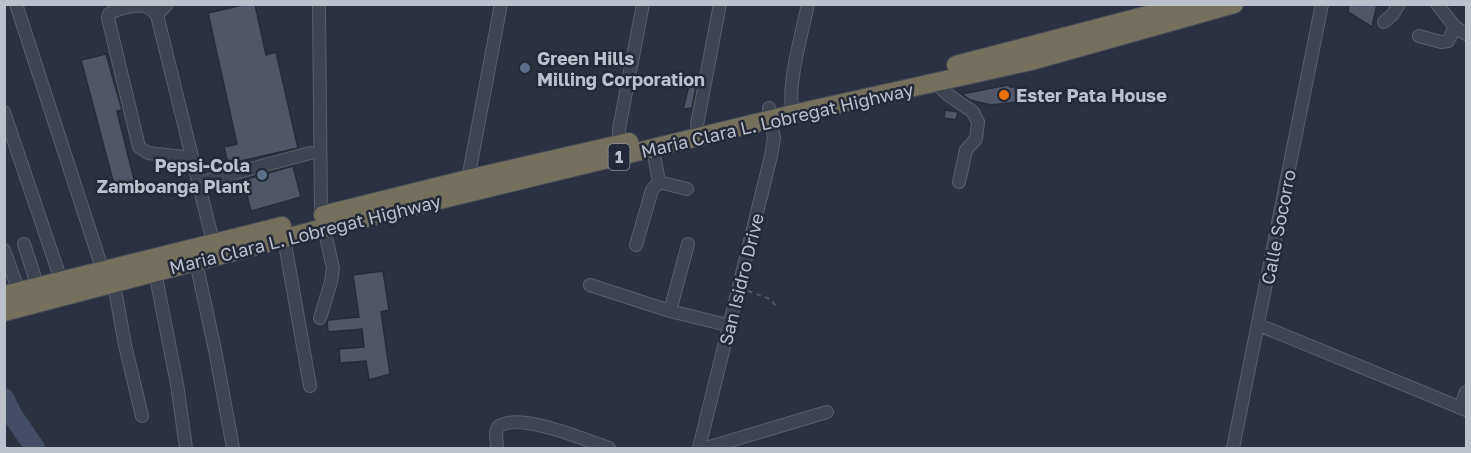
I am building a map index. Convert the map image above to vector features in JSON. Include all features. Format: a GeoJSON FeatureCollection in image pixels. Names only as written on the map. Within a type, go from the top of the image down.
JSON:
{"type":"FeatureCollection","features":[{"type":"Feature","properties":{"kind":"highway","name":"Maria Clara L. Lobregat Highway"},"geometry":{"type":"LineString","coordinates":[[1164,14],[1190,4]]}},
{"type":"Feature","properties":{"kind":"highway","name":"Maria Clara L. Lobregat Highway"},"geometry":{"type":"LineString","coordinates":[[791,109],[935,82],[1145,17],[1234,4]]}},
{"type":"Feature","properties":{"kind":"highway","name":"Maria Clara L. Lobregat Highway"},"geometry":{"type":"LineString","coordinates":[[620,150],[652,149],[770,114],[933,71],[1030,54]]}},
{"type":"Feature","properties":{"kind":"highway","name":"Maria Clara L. Lobregat Highway"},"geometry":{"type":"LineString","coordinates":[[4,312],[63,289],[469,185],[620,150],[697,125],[770,114]]}},
{"type":"Feature","properties":{"kind":"highway","name":"Maria Clara L. Lobregat Highway"},"geometry":{"type":"LineString","coordinates":[[109,277],[155,272],[196,262],[215,250],[284,238],[322,222]]}},
{"type":"Feature","properties":{"kind":"highway","name":"Maria Clara L. Lobregat Highway"},"geometry":{"type":"LineString","coordinates":[[12,294],[38,287],[63,289]]}},
{"type":"Feature","properties":{"kind":"street"},"geometry":{"type":"LineString","coordinates":[[16,4],[109,277],[142,416]]}},
{"type":"Feature","properties":{"kind":"street"},"geometry":{"type":"LineString","coordinates":[[157,15],[166,4]]}},
{"type":"Feature","properties":{"kind":"street"},"geometry":{"type":"LineString","coordinates":[[319,4],[322,222],[333,268],[332,282],[320,318]]}},
{"type":"Feature","properties":{"kind":"street"},"geometry":{"type":"LineString","coordinates":[[469,185],[501,4]]}},
{"type":"Feature","properties":{"kind":"street"},"geometry":{"type":"LineString","coordinates":[[620,150],[621,113],[643,4]]}},
{"type":"Feature","properties":{"kind":"street"},"geometry":{"type":"LineString","coordinates":[[697,125],[720,4]]}},
{"type":"Feature","properties":{"kind":"street"},"geometry":{"type":"LineString","coordinates":[[791,109],[808,4]]}},
{"type":"Feature","properties":{"kind":"street"},"geometry":{"type":"LineString","coordinates":[[1384,22],[1399,4]]}},
{"type":"Feature","properties":{"kind":"street"},"geometry":{"type":"LineString","coordinates":[[1437,4],[1455,27],[1467,34]]}},
{"type":"Feature","properties":{"kind":"street"},"geometry":{"type":"LineString","coordinates":[[192,158],[148,153],[139,147],[108,18],[109,14],[114,11],[141,5],[157,15],[215,250]]}},
{"type":"Feature","properties":{"kind":"street","name":"Calle Socorro"},"geometry":{"type":"LineString","coordinates":[[1233,448],[1259,325],[1318,8]]}},
{"type":"Feature","properties":{"kind":"street"},"geometry":{"type":"LineString","coordinates":[[1419,36],[1441,42],[1448,41],[1455,27]]}},
{"type":"Feature","properties":{"kind":"street"},"geometry":{"type":"LineString","coordinates":[[935,82],[946,94],[973,112],[978,122],[976,139],[966,150],[959,182]]}},
{"type":"Feature","properties":{"kind":"street"},"geometry":{"type":"LineString","coordinates":[[4,112],[63,289]]}},
{"type":"Feature","properties":{"kind":"street","name":"San Isidro Drive"},"geometry":{"type":"LineString","coordinates":[[699,448],[740,289],[773,146],[770,114]]}},
{"type":"Feature","properties":{"kind":"street"},"geometry":{"type":"LineString","coordinates":[[652,149],[659,182]]}},
{"type":"Feature","properties":{"kind":"street"},"geometry":{"type":"LineString","coordinates":[[198,183],[310,153]]}},
{"type":"Feature","properties":{"kind":"street"},"geometry":{"type":"LineString","coordinates":[[659,182],[687,189]]}},
{"type":"Feature","properties":{"kind":"street"},"geometry":{"type":"LineString","coordinates":[[636,246],[652,190],[659,182]]}},
{"type":"Feature","properties":{"kind":"street"},"geometry":{"type":"LineString","coordinates":[[284,238],[310,386]]}},
{"type":"Feature","properties":{"kind":"street"},"geometry":{"type":"LineString","coordinates":[[24,244],[38,287]]}},
{"type":"Feature","properties":{"kind":"street"},"geometry":{"type":"LineString","coordinates":[[670,311],[688,244]]}},
{"type":"Feature","properties":{"kind":"street"},"geometry":{"type":"LineString","coordinates":[[4,250],[12,294]]}},
{"type":"Feature","properties":{"kind":"street"},"geometry":{"type":"LineString","coordinates":[[196,262],[233,448]]}},
{"type":"Feature","properties":{"kind":"street"},"geometry":{"type":"LineString","coordinates":[[155,272],[177,384],[186,448]]}},
{"type":"Feature","properties":{"kind":"street"},"geometry":{"type":"LineString","coordinates":[[590,285],[670,311],[730,326]]}},
{"type":"Feature","properties":{"kind":"street"},"geometry":{"type":"LineString","coordinates":[[1259,325],[1463,409],[1467,392]]}},
{"type":"Feature","properties":{"kind":"street"},"geometry":{"type":"LineString","coordinates":[[706,448],[827,412]]}},
{"type":"Feature","properties":{"kind":"street"},"geometry":{"type":"LineString","coordinates":[[497,448],[498,427],[508,421],[542,426],[609,448]]}},
{"type":"Feature","properties":{"kind":"path"},"geometry":{"type":"LineString","coordinates":[[740,289],[770,298],[777,307]]}},
{"type":"Feature","properties":{"kind":"building"},"geometry":{"type":"Polygon","coordinates":[[[255,4],[266,55],[276,52],[298,148],[228,164],[224,147],[237,144],[208,13],[255,4]]]}},
{"type":"Feature","properties":{"kind":"building"},"geometry":{"type":"Polygon","coordinates":[[[1349,4],[1377,4],[1372,27],[1348,12],[1349,4]]]}},
{"type":"Feature","properties":{"kind":"building"},"geometry":{"type":"Polygon","coordinates":[[[106,54],[122,110],[117,111],[136,187],[116,192],[81,60],[106,54]]]}},
{"type":"Feature","properties":{"kind":"building"},"geometry":{"type":"Polygon","coordinates":[[[692,74],[698,75],[692,108],[683,109],[692,74]]]}},
{"type":"Feature","properties":{"kind":"building"},"geometry":{"type":"Polygon","coordinates":[[[1008,85],[1015,87],[1017,102],[991,105],[970,100],[962,94],[1008,85]]]}},
{"type":"Feature","properties":{"kind":"building"},"geometry":{"type":"Polygon","coordinates":[[[945,110],[958,112],[956,120],[944,118],[945,110]]]}},
{"type":"Feature","properties":{"kind":"building"},"geometry":{"type":"Polygon","coordinates":[[[293,166],[301,197],[251,211],[243,180],[293,166]]]}},
{"type":"Feature","properties":{"kind":"building"},"geometry":{"type":"Polygon","coordinates":[[[383,271],[389,310],[381,312],[390,374],[369,380],[366,361],[340,363],[339,349],[364,347],[362,329],[328,332],[327,321],[359,317],[353,275],[383,271]]]}},
{"type":"Feature","properties":{"kind":"waterway"},"geometry":{"type":"LineString","coordinates":[[4,398],[13,416],[35,448]]}},
{"type":"Feature","properties":{"kind":"place","name":"Green Hills Milling Corporation"},"geometry":{"type":"Point","coordinates":[525,68]}},
{"type":"Feature","properties":{"kind":"place","name":"Ester Pata House"},"geometry":{"type":"Point","coordinates":[1004,95]}},
{"type":"Feature","properties":{"kind":"place","name":"Pepsi-Cola Zamboanga Plant"},"geometry":{"type":"Point","coordinates":[262,175]}}]}
